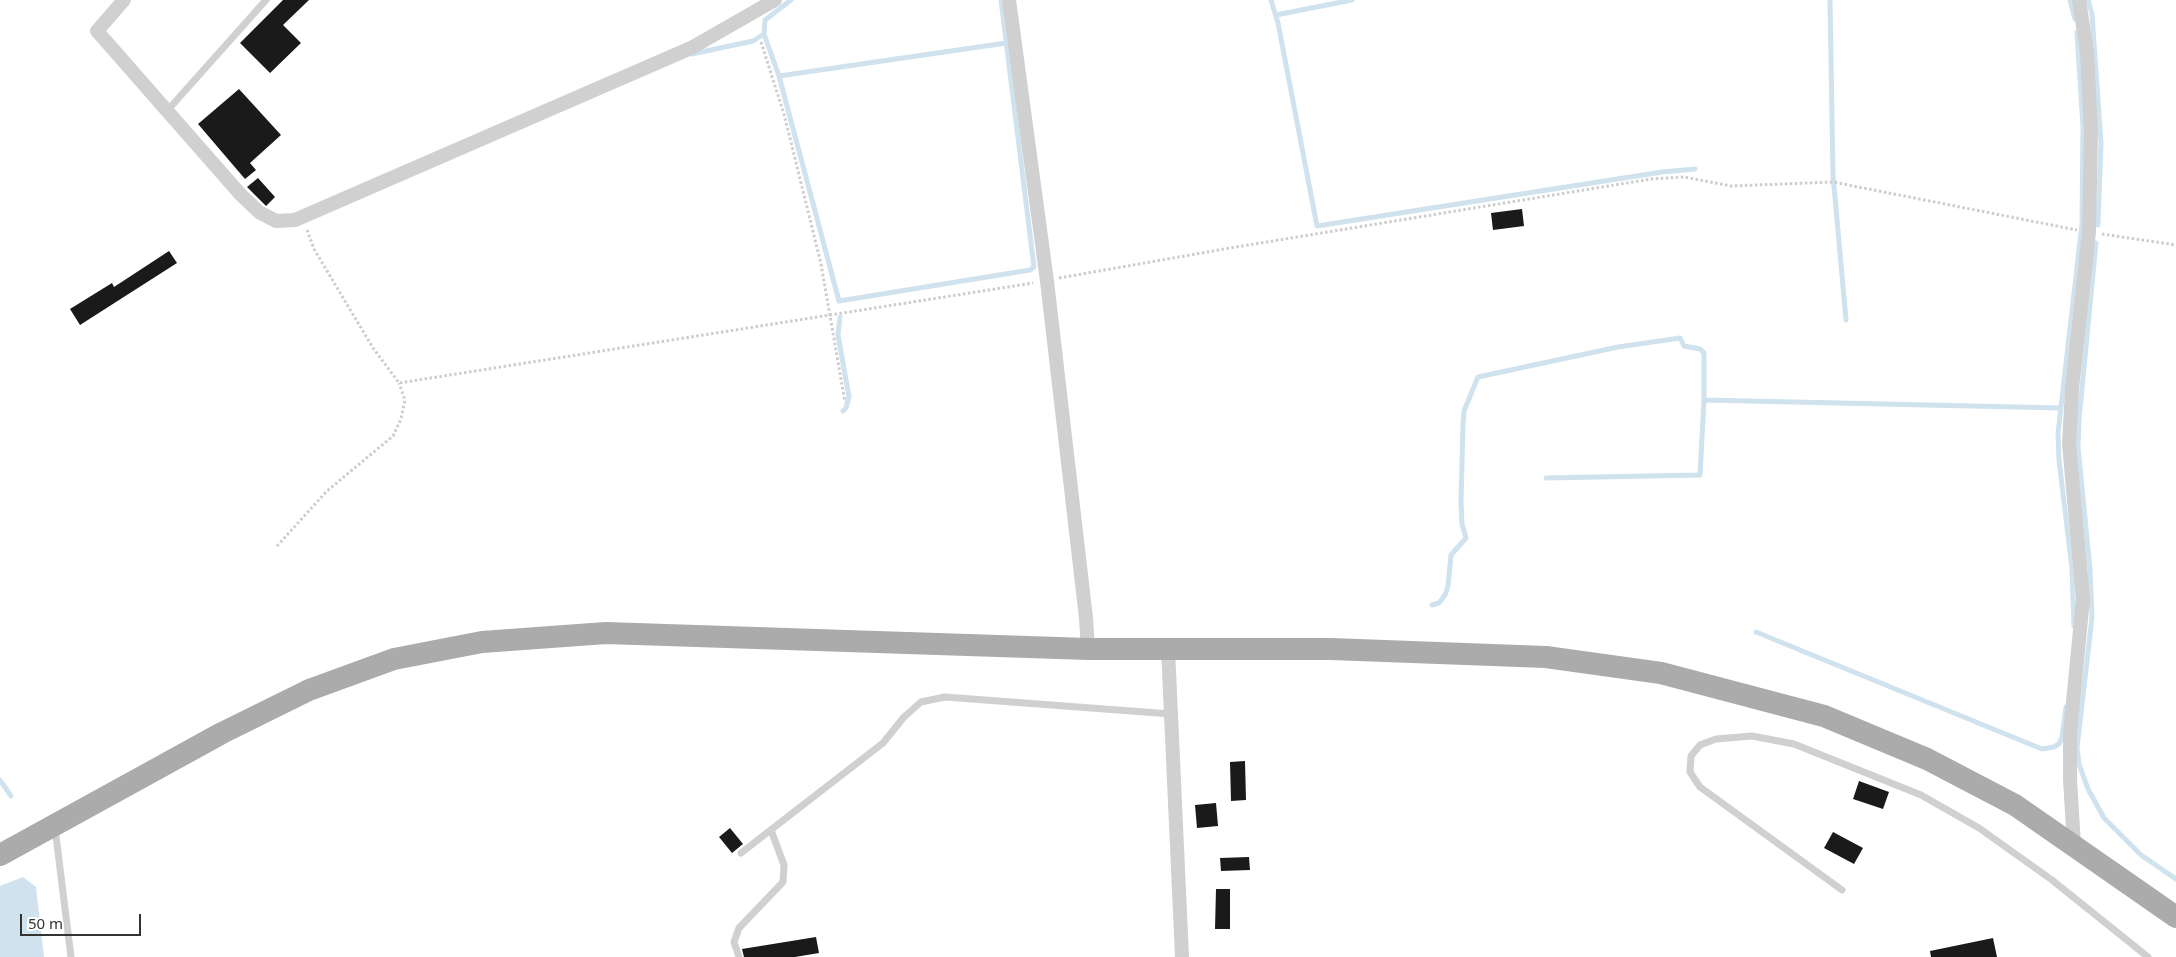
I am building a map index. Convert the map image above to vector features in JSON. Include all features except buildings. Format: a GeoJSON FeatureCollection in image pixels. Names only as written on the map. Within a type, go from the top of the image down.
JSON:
{"type":"FeatureCollection","features":[{"type":"Feature","properties":{"kind":"main road"},"geometry":{"type":"LineString","coordinates":[[0,855],[222,733],[309,690],[394,659],[482,642],[606,633],[1088,649],[1331,649],[1546,657],[1661,673],[1824,716],[1927,759],[2015,805],[2176,917]]}},
{"type":"Feature","properties":{"kind":"street"},"geometry":{"type":"LineString","coordinates":[[124,0],[97,31],[241,195],[260,212],[276,221],[301,217],[691,48],[775,0]]}},
{"type":"Feature","properties":{"kind":"street"},"geometry":{"type":"LineString","coordinates":[[1009,0],[1046,281],[1086,618],[1088,649]]}},
{"type":"Feature","properties":{"kind":"street"},"geometry":{"type":"LineString","coordinates":[[2074,846],[2070,779],[2070,733],[2083,599],[2069,444],[2072,389],[2089,232],[2092,132],[2087,52],[2079,0]]}},
{"type":"Feature","properties":{"kind":"street"},"geometry":{"type":"LineString","coordinates":[[1168,649],[1182,957]]}},
{"type":"Feature","properties":{"kind":"lane"},"geometry":{"type":"LineString","coordinates":[[167,111],[266,0]]}},
{"type":"Feature","properties":{"kind":"lane"},"geometry":{"type":"LineString","coordinates":[[741,854],[883,743],[904,716],[921,702],[945,697],[1170,714]]}},
{"type":"Feature","properties":{"kind":"lane"},"geometry":{"type":"LineString","coordinates":[[1842,890],[1700,787],[1690,772],[1691,756],[1700,745],[1716,739],[1752,736],[1794,744],[1921,795],[1979,828],[2052,880],[2148,957]]}},
{"type":"Feature","properties":{"kind":"lane"},"geometry":{"type":"LineString","coordinates":[[54,825],[71,957]]}},
{"type":"Feature","properties":{"kind":"lane"},"geometry":{"type":"LineString","coordinates":[[740,957],[734,942],[739,928],[783,882],[784,865],[771,830]]}},
{"type":"Feature","properties":{"kind":"path"},"geometry":{"type":"LineString","coordinates":[[761,42],[784,114],[821,264],[845,402]]}},
{"type":"Feature","properties":{"kind":"path"},"geometry":{"type":"LineString","coordinates":[[399,383],[1046,281],[1230,248],[1651,178],[1684,177],[1730,186],[1833,182],[2089,232],[2176,245]]}},
{"type":"Feature","properties":{"kind":"path"},"geometry":{"type":"LineString","coordinates":[[277,546],[327,491],[393,436],[401,419],[405,400],[399,383],[373,348],[314,249],[301,217]]}},
{"type":"Feature","properties":{"kind":"water"},"geometry":{"type":"Polygon","coordinates":[[[23,877],[36,887],[44,957],[0,957],[0,886],[23,877]]]}},
{"type":"Feature","properties":{"kind":"waterway"},"geometry":{"type":"LineString","coordinates":[[791,0],[765,20],[764,34],[779,76],[839,301],[1030,270],[1034,267],[1001,0]]}},
{"type":"Feature","properties":{"kind":"waterway"},"geometry":{"type":"LineString","coordinates":[[1271,0],[1278,23],[1317,226],[1662,172],[1695,169]]}},
{"type":"Feature","properties":{"kind":"waterway"},"geometry":{"type":"LineString","coordinates":[[1276,15],[1352,0]]}},
{"type":"Feature","properties":{"kind":"waterway"},"geometry":{"type":"LineString","coordinates":[[1830,0],[1833,175],[1846,320]]}},
{"type":"Feature","properties":{"kind":"waterway"},"geometry":{"type":"LineString","coordinates":[[2070,0],[2075,19]]}},
{"type":"Feature","properties":{"kind":"waterway"},"geometry":{"type":"LineString","coordinates":[[2088,0],[2092,14],[2101,143],[2098,225]]}},
{"type":"Feature","properties":{"kind":"waterway"},"geometry":{"type":"LineString","coordinates":[[2074,626],[2072,569],[2059,460],[2058,433],[2082,224],[2083,127],[2077,32]]}},
{"type":"Feature","properties":{"kind":"waterway"},"geometry":{"type":"LineString","coordinates":[[692,54],[753,41],[764,34]]}},
{"type":"Feature","properties":{"kind":"waterway"},"geometry":{"type":"LineString","coordinates":[[779,76],[1006,43]]}},
{"type":"Feature","properties":{"kind":"waterway"},"geometry":{"type":"LineString","coordinates":[[2096,243],[2078,447],[2090,569],[2092,617],[2077,748],[2079,764],[2088,789],[2104,818],[2141,855],[2176,879]]}},
{"type":"Feature","properties":{"kind":"waterway"},"geometry":{"type":"LineString","coordinates":[[840,317],[838,335],[849,397],[846,408],[843,411]]}},
{"type":"Feature","properties":{"kind":"waterway"},"geometry":{"type":"LineString","coordinates":[[1432,605],[1439,603],[1445,595],[1448,586],[1451,555],[1466,538],[1462,524],[1461,502],[1464,411],[1478,377],[1618,347],[1680,338],[1684,346],[1700,349],[1704,353],[1704,400]]}},
{"type":"Feature","properties":{"kind":"waterway"},"geometry":{"type":"LineString","coordinates":[[1546,478],[1700,475],[1704,400],[2061,408]]}},
{"type":"Feature","properties":{"kind":"waterway"},"geometry":{"type":"LineString","coordinates":[[1756,632],[2042,749],[2059,744],[2062,737],[2066,707]]}},
{"type":"Feature","properties":{"kind":"waterway"},"geometry":{"type":"LineString","coordinates":[[0,780],[11,796]]}}]}
